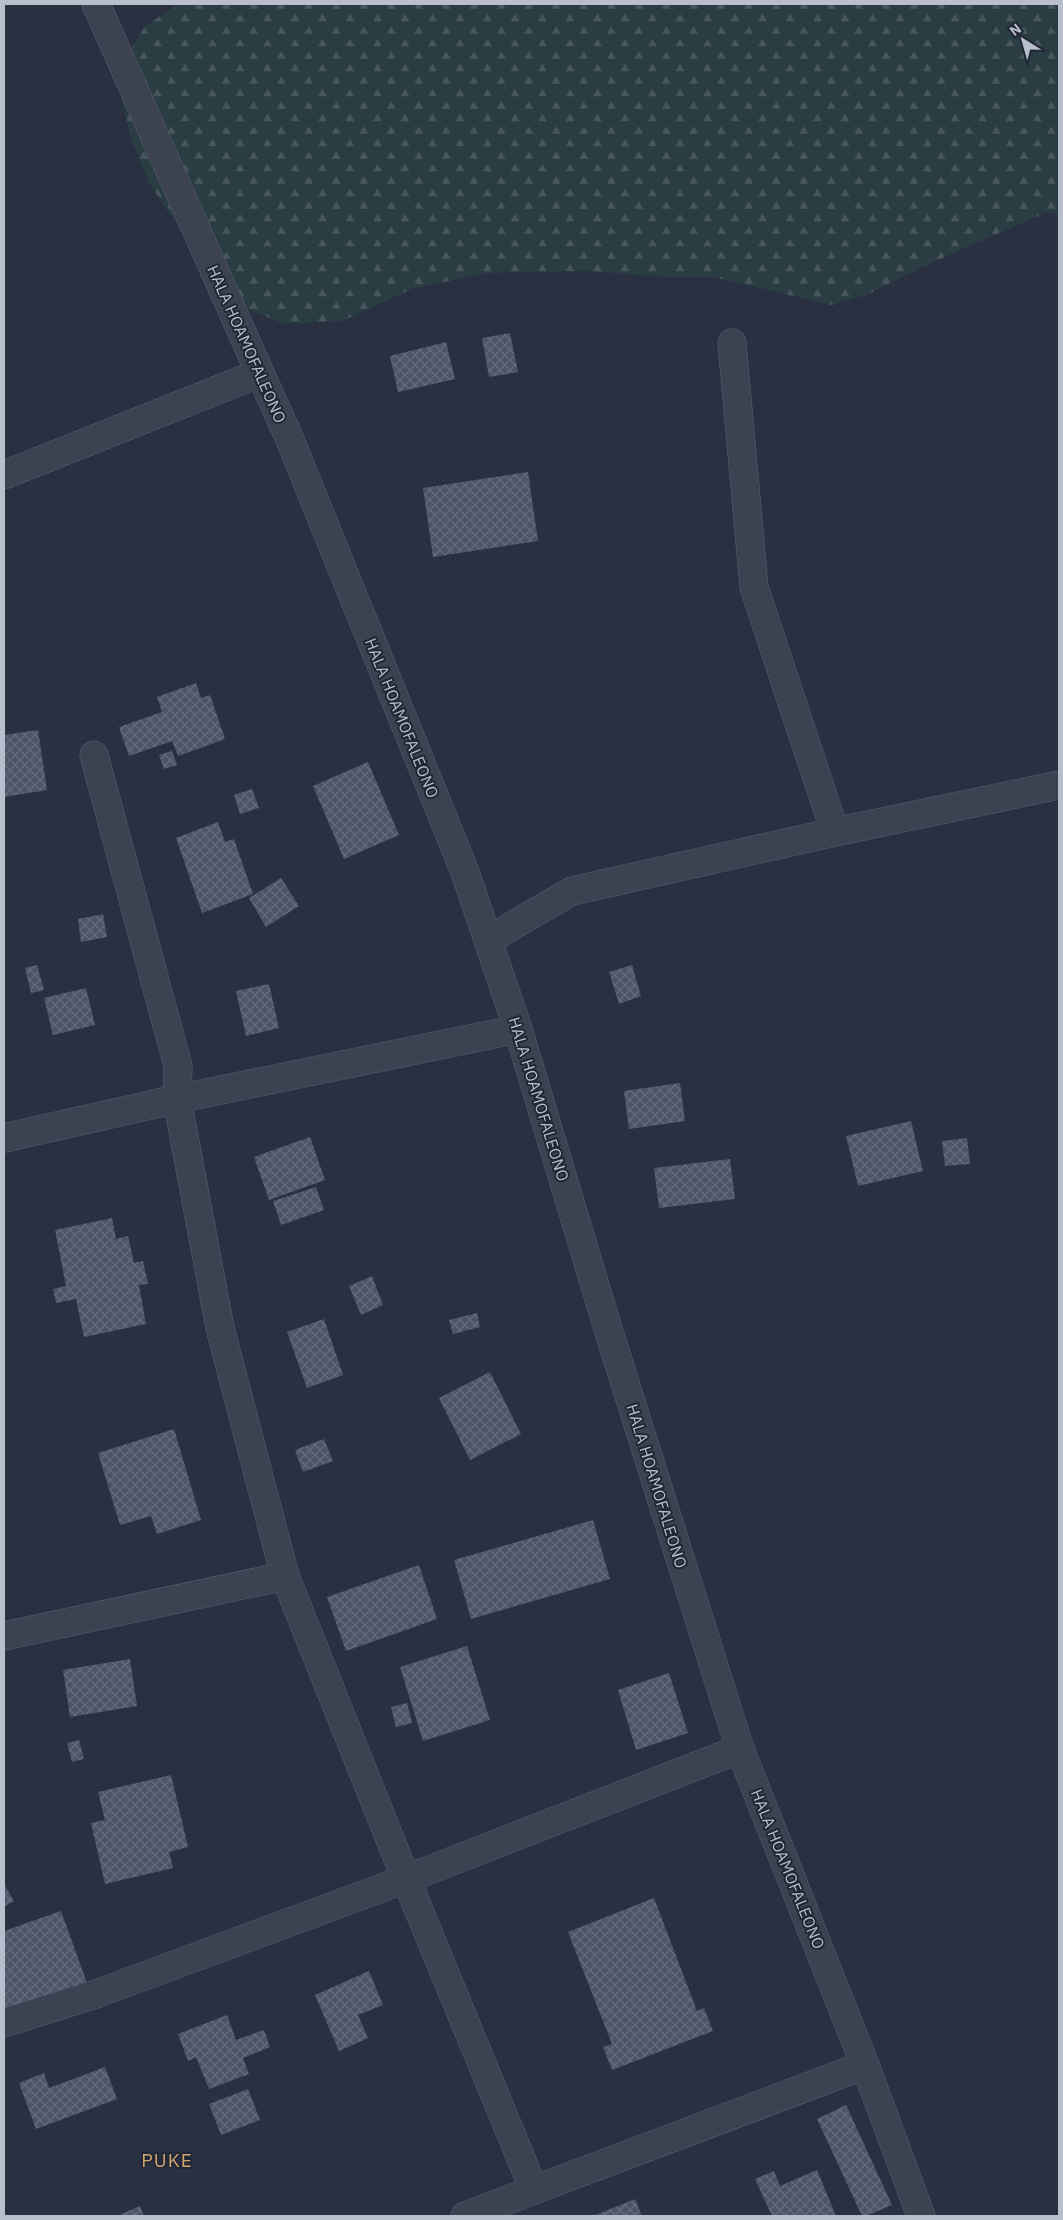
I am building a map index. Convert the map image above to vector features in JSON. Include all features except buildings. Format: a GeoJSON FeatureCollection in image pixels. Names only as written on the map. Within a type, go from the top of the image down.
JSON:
{"type":"FeatureCollection","features":[{"type":"Feature","properties":{"kind":"street","name":"HALA HOAMOFALEONO"},"geometry":{"type":"LineString","coordinates":[[96,4],[288,434],[458,854],[518,1029],[740,1750],[866,2065],[921,2216]]}},
{"type":"Feature","properties":{"kind":"street"},"geometry":{"type":"LineString","coordinates":[[732,343],[754,587],[834,832]]}},
{"type":"Feature","properties":{"kind":"street"},"geometry":{"type":"LineString","coordinates":[[4,475],[260,374]]}},
{"type":"Feature","properties":{"kind":"street"},"geometry":{"type":"LineString","coordinates":[[94,755],[178,1066],[177,1099],[220,1328],[285,1576],[406,1879],[534,2190]]}},
{"type":"Feature","properties":{"kind":"street"},"geometry":{"type":"LineString","coordinates":[[488,940],[572,891],[834,832],[1059,786]]}},
{"type":"Feature","properties":{"kind":"street"},"geometry":{"type":"LineString","coordinates":[[4,1138],[177,1099],[518,1029]]}},
{"type":"Feature","properties":{"kind":"street"},"geometry":{"type":"LineString","coordinates":[[4,1636],[285,1576]]}},
{"type":"Feature","properties":{"kind":"street"},"geometry":{"type":"LineString","coordinates":[[4,2023],[96,1994],[406,1879],[740,1750]]}},
{"type":"Feature","properties":{"kind":"street"},"geometry":{"type":"LineString","coordinates":[[466,2216],[866,2065]]}},
{"type":"Feature","properties":{"kind":"green space"},"geometry":{"type":"Polygon","coordinates":[[[179,4],[1059,4],[1059,214],[1045,213],[931,263],[866,295],[832,305],[713,277],[669,277],[586,271],[486,273],[412,289],[342,321],[284,324],[242,307],[204,262],[150,185],[131,138],[115,74],[145,26],[179,4]]]}},
{"type":"Feature","properties":{"kind":"district","name":"PUKE"},"geometry":{"type":"Point","coordinates":[167,2160]}}]}
